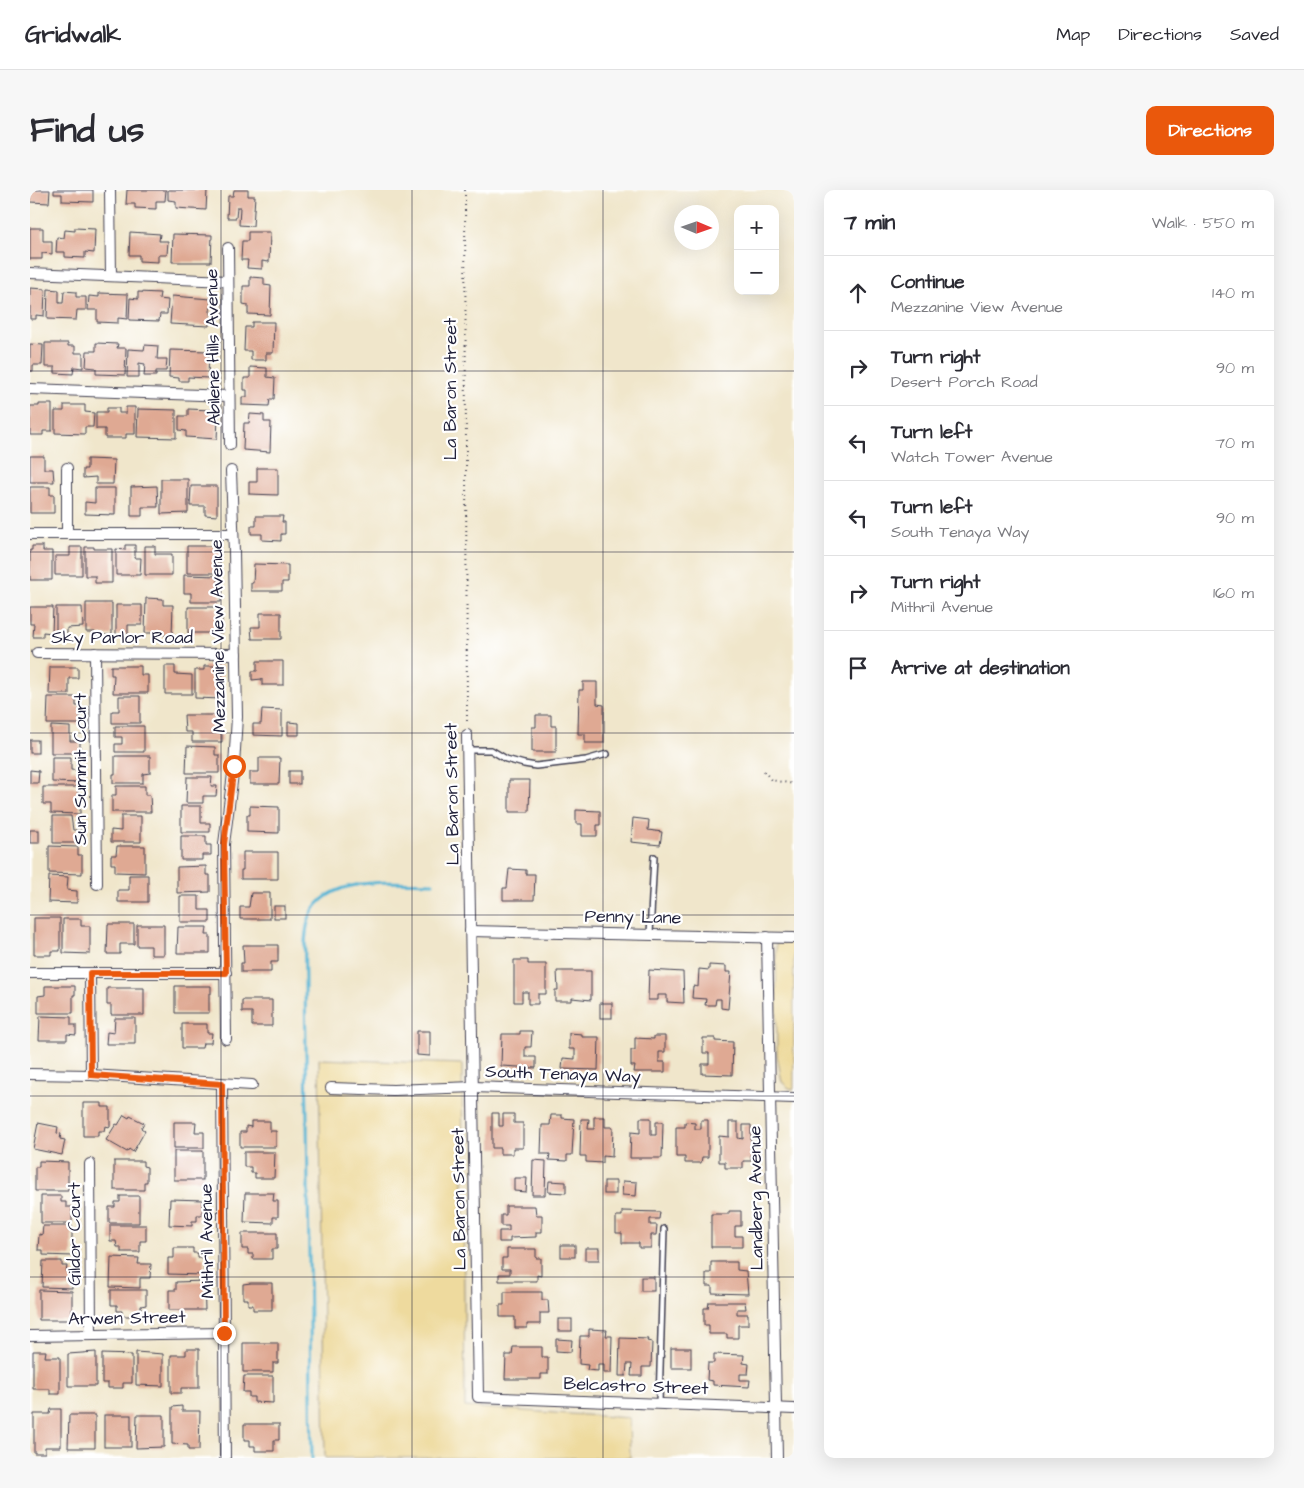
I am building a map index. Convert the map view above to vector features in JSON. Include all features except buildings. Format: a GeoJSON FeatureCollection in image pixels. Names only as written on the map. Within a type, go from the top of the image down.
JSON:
{"type":"FeatureCollection","features":[{"type":"Feature","properties":{"kind":"street"},"geometry":{"type":"LineString","coordinates":[[110,190],[110,276]]}},
{"type":"Feature","properties":{"kind":"street","name":"Abilene Hills Avenue"},"geometry":{"type":"LineString","coordinates":[[228,248],[230,445]]}},
{"type":"Feature","properties":{"kind":"street"},"geometry":{"type":"LineString","coordinates":[[30,273],[228,281]]}},
{"type":"Feature","properties":{"kind":"street"},"geometry":{"type":"LineString","coordinates":[[30,389],[229,396]]}},
{"type":"Feature","properties":{"kind":"street"},"geometry":{"type":"LineString","coordinates":[[67,468],[67,534]]}},
{"type":"Feature","properties":{"kind":"street","name":"Mezzanine View Avenue"},"geometry":{"type":"LineString","coordinates":[[226,1039],[224,844],[236,745],[236,654],[231,470]]}},
{"type":"Feature","properties":{"kind":"street"},"geometry":{"type":"LineString","coordinates":[[30,534],[233,534]]}},
{"type":"Feature","properties":{"kind":"street","name":"Sky Parlor Road"},"geometry":{"type":"LineString","coordinates":[[37,653],[236,654]]}},
{"type":"Feature","properties":{"kind":"street","name":"Sun Summit Court"},"geometry":{"type":"LineString","coordinates":[[95,653],[97,884]]}},
{"type":"Feature","properties":{"kind":"street","name":"La Baron Street"},"geometry":{"type":"LineString","coordinates":[[467,735],[478,1397]]}},
{"type":"Feature","properties":{"kind":"street","name":"Penny Lane"},"geometry":{"type":"LineString","coordinates":[[470,931],[794,938]]}},
{"type":"Feature","properties":{"kind":"street","name":"Landberg Avenue"},"geometry":{"type":"LineString","coordinates":[[767,937],[777,1458]]}},
{"type":"Feature","properties":{"kind":"street"},"geometry":{"type":"LineString","coordinates":[[30,973],[226,973]]}},
{"type":"Feature","properties":{"kind":"street"},"geometry":{"type":"LineString","coordinates":[[90,973],[91,1075]]}},
{"type":"Feature","properties":{"kind":"street"},"geometry":{"type":"LineString","coordinates":[[30,1074],[91,1075],[252,1085]]}},
{"type":"Feature","properties":{"kind":"street","name":"Mithril Avenue"},"geometry":{"type":"LineString","coordinates":[[222,1084],[225,1458]]}},
{"type":"Feature","properties":{"kind":"street","name":"South Tenaya Way"},"geometry":{"type":"LineString","coordinates":[[331,1088],[393,1090],[474,1087],[794,1098]]}},
{"type":"Feature","properties":{"kind":"street","name":"Gildor Court"},"geometry":{"type":"LineString","coordinates":[[90,1164],[91,1335]]}},
{"type":"Feature","properties":{"kind":"street","name":"Arwen Street"},"geometry":{"type":"LineString","coordinates":[[30,1336],[224,1333]]}},
{"type":"Feature","properties":{"kind":"street","name":"Belcastro Street"},"geometry":{"type":"LineString","coordinates":[[478,1397],[794,1409]]}},
{"type":"Feature","properties":{"kind":"lane"},"geometry":{"type":"LineString","coordinates":[[467,750],[491,750],[515,762],[536,766],[586,760],[607,754]]}},
{"type":"Feature","properties":{"kind":"lane"},"geometry":{"type":"LineString","coordinates":[[650,934],[654,857]]}},
{"type":"Feature","properties":{"kind":"lane"},"geometry":{"type":"LineString","coordinates":[[659,1403],[664,1229]]}},
{"type":"Feature","properties":{"kind":"path","name":"La Baron Street"},"geometry":{"type":"LineString","coordinates":[[465,190],[467,735]]}},
{"type":"Feature","properties":{"kind":"path"},"geometry":{"type":"LineString","coordinates":[[764,772],[771,780],[794,784]]}},
{"type":"Feature","properties":{"kind":"sand"},"geometry":{"type":"Polygon","coordinates":[[[776,943],[794,943],[794,1089],[789,1088],[782,1082],[777,1055],[776,943]]]}},
{"type":"Feature","properties":{"kind":"sand"},"geometry":{"type":"Polygon","coordinates":[[[319,1059],[462,1064],[465,1407],[629,1418],[630,1458],[325,1458],[319,1059]]]}},
{"type":"Feature","properties":{"kind":"waterway"},"geometry":{"type":"LineString","coordinates":[[312,1458],[306,929],[316,906],[328,895],[343,888],[380,882],[433,883]]}},
{"type":"Feature","properties":{"kind":"route"},"geometry":{"type":"LineString","coordinates":[[224,1333],[222,1084],[91,1075],[90,973],[226,973],[224,844],[234,766]]}}]}
